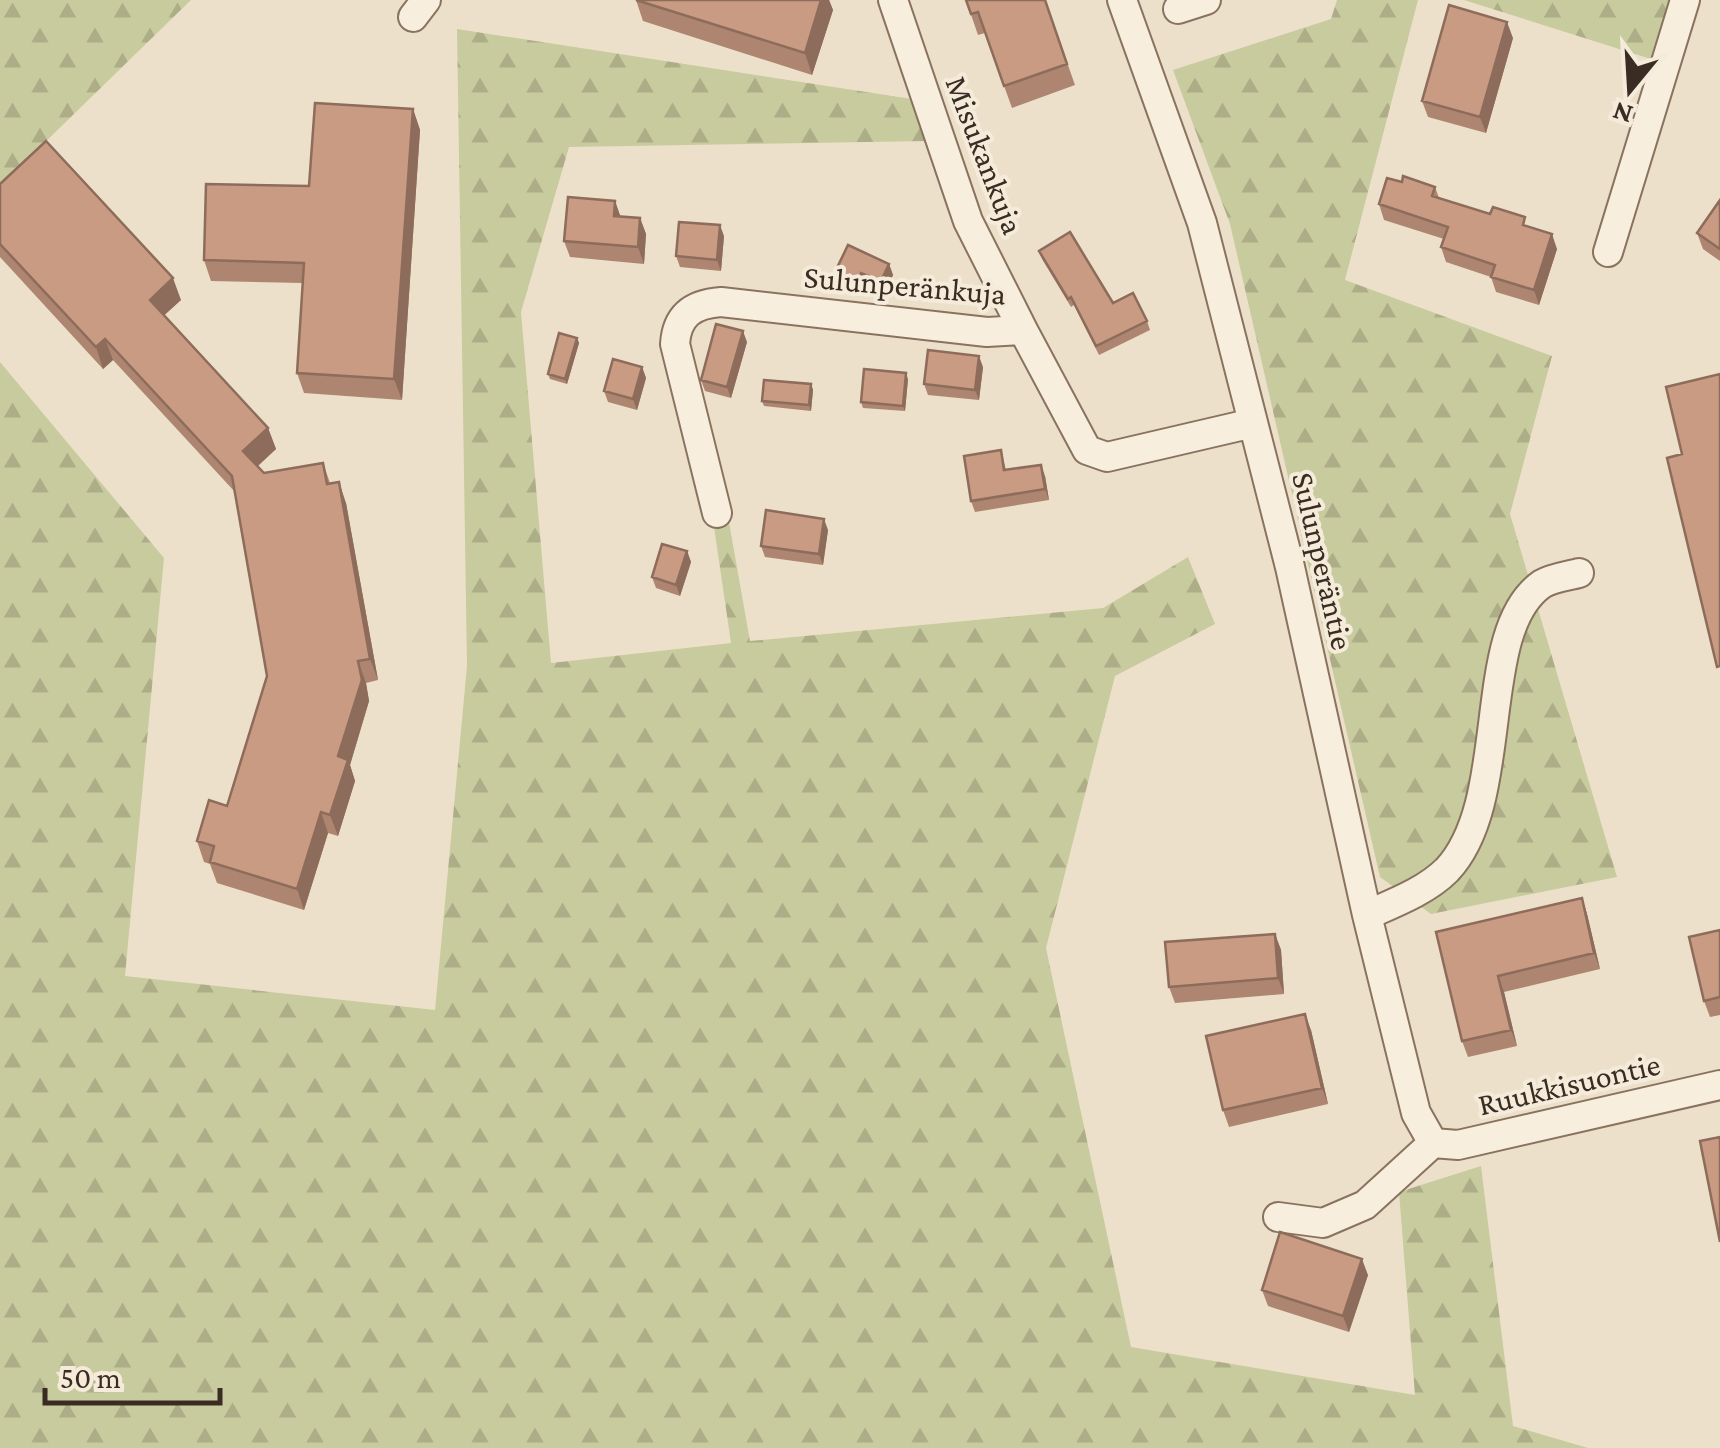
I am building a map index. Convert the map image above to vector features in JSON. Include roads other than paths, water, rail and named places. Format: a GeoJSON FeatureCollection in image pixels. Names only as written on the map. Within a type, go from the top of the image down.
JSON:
{"type":"FeatureCollection","features":[{"type":"Feature","properties":{"kind":"street","name":"Misukankuja"},"geometry":{"type":"LineString","coordinates":[[892,0],[968,221],[1022,330]]}},
{"type":"Feature","properties":{"kind":"street","name":"Sulunperäntie"},"geometry":{"type":"LineString","coordinates":[[1122,0],[1202,223],[1294,586],[1367,915],[1416,1113],[1433,1143]]}},
{"type":"Feature","properties":{"kind":"street"},"geometry":{"type":"LineString","coordinates":[[1178,9],[1206,0]]}},
{"type":"Feature","properties":{"kind":"street"},"geometry":{"type":"LineString","coordinates":[[1608,252],[1685,0]]}},
{"type":"Feature","properties":{"kind":"street","name":"Sulunperänkuja"},"geometry":{"type":"LineString","coordinates":[[718,513],[675,344],[683,316],[699,304],[721,302],[987,332],[1022,330],[1087,450],[1107,457],[1253,422]]}},
{"type":"Feature","properties":{"kind":"street"},"geometry":{"type":"LineString","coordinates":[[1367,915],[1407,898],[1446,871],[1471,835],[1488,767],[1503,654],[1520,608],[1543,584],[1579,573]]}},
{"type":"Feature","properties":{"kind":"street","name":"Ruukkisuontie"},"geometry":{"type":"LineString","coordinates":[[1433,1143],[1458,1145],[1720,1085]]}},
{"type":"Feature","properties":{"kind":"street"},"geometry":{"type":"LineString","coordinates":[[1278,1217],[1323,1223],[1365,1205],[1433,1143]]}}]}
